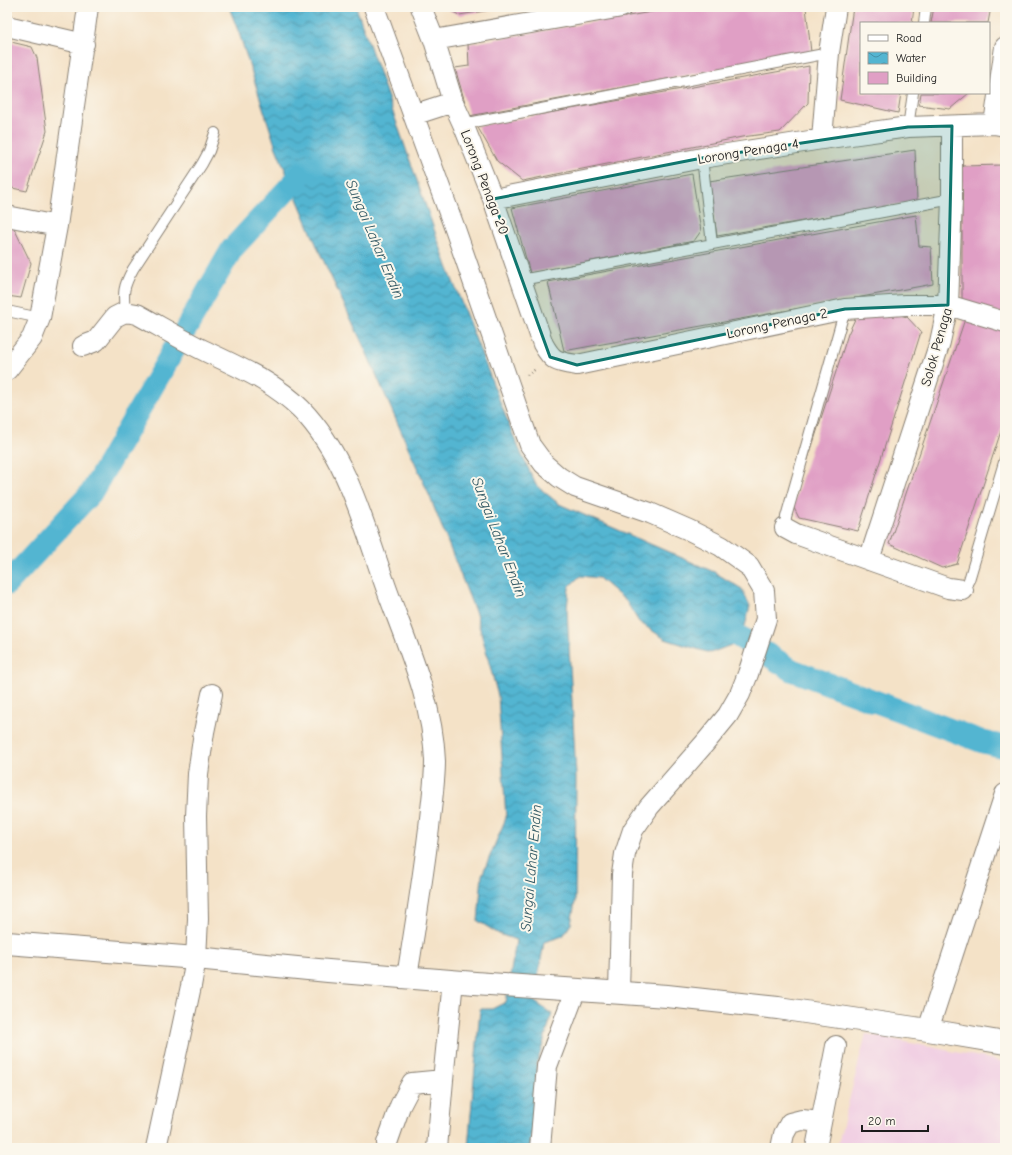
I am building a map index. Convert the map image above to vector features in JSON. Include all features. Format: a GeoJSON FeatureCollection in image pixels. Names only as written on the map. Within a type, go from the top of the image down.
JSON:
{"type":"FeatureCollection","features":[{"type":"Feature","properties":{"kind":"street"},"geometry":{"type":"LineString","coordinates":[[7,370],[32,338],[40,318],[57,226],[84,44],[88,7]]}},
{"type":"Feature","properties":{"kind":"street"},"geometry":{"type":"LineString","coordinates":[[374,7],[455,229],[530,445],[544,464],[559,477],[575,487],[650,513],[721,546],[749,566],[764,591],[766,619],[740,694],[728,715],[701,749],[649,807],[633,830],[625,854],[622,874],[619,992]]}},
{"type":"Feature","properties":{"kind":"street","name":"Lorong Penaga 20"},"geometry":{"type":"LineString","coordinates":[[421,7],[434,40],[453,102],[493,199],[543,344],[550,357]]}},
{"type":"Feature","properties":{"kind":"street"},"geometry":{"type":"LineString","coordinates":[[434,40],[622,7]]}},
{"type":"Feature","properties":{"kind":"street"},"geometry":{"type":"LineString","coordinates":[[822,138],[829,53],[836,7]]}},
{"type":"Feature","properties":{"kind":"street"},"geometry":{"type":"LineString","coordinates":[[7,26],[84,44]]}},
{"type":"Feature","properties":{"kind":"street"},"geometry":{"type":"LineString","coordinates":[[999,125],[1005,47]]}},
{"type":"Feature","properties":{"kind":"street"},"geometry":{"type":"LineString","coordinates":[[413,115],[453,102]]}},
{"type":"Feature","properties":{"kind":"street","name":"Lorong Penaga 4"},"geometry":{"type":"LineString","coordinates":[[493,199],[702,158],[822,138],[908,127],[999,125]]}},
{"type":"Feature","properties":{"kind":"street","name":"Solok Penaga"},"geometry":{"type":"LineString","coordinates":[[869,560],[940,342],[948,305],[952,199],[952,126]]}},
{"type":"Feature","properties":{"kind":"street"},"geometry":{"type":"LineString","coordinates":[[7,216],[57,226]]}},
{"type":"Feature","properties":{"kind":"street","name":"Lorong Penaga 2"},"geometry":{"type":"LineString","coordinates":[[550,357],[562,363],[578,364],[845,309],[905,305],[948,305],[1005,322]]}},
{"type":"Feature","properties":{"kind":"street"},"geometry":{"type":"LineString","coordinates":[[83,346],[96,340],[115,318],[125,312],[137,314],[202,349],[242,368],[283,394],[301,410],[318,430],[335,456],[353,492],[414,663],[430,716],[435,762],[425,862],[407,977]]}},
{"type":"Feature","properties":{"kind":"street"},"geometry":{"type":"LineString","coordinates":[[784,528],[796,534],[948,588],[963,590]]}},
{"type":"Feature","properties":{"kind":"street"},"geometry":{"type":"LineString","coordinates":[[156,1148],[196,958],[198,919],[196,816],[198,774],[204,732],[212,694]]}},
{"type":"Feature","properties":{"kind":"street"},"geometry":{"type":"LineString","coordinates":[[928,1030],[1005,794]]}},
{"type":"Feature","properties":{"kind":"street"},"geometry":{"type":"LineString","coordinates":[[7,943],[475,983],[619,992],[778,1008],[1005,1043]]}},
{"type":"Feature","properties":{"kind":"street"},"geometry":{"type":"LineString","coordinates":[[437,1148],[442,1080],[453,981]]}},
{"type":"Feature","properties":{"kind":"street"},"geometry":{"type":"LineString","coordinates":[[540,1148],[547,1066],[576,989]]}},
{"type":"Feature","properties":{"kind":"street"},"geometry":{"type":"LineString","coordinates":[[816,1148],[836,1046]]}},
{"type":"Feature","properties":{"kind":"street"},"geometry":{"type":"LineString","coordinates":[[388,1143],[400,1106],[412,1083],[442,1080]]}},
{"type":"Feature","properties":{"kind":"street"},"geometry":{"type":"LineString","coordinates":[[781,1148],[784,1134],[790,1123],[802,1120],[821,1122]]}},
{"type":"Feature","properties":{"kind":"lane"},"geometry":{"type":"LineString","coordinates":[[924,22],[926,7]]}},
{"type":"Feature","properties":{"kind":"lane"},"geometry":{"type":"LineString","coordinates":[[463,124],[829,53]]}},
{"type":"Feature","properties":{"kind":"lane"},"geometry":{"type":"LineString","coordinates":[[908,127],[913,94]]}},
{"type":"Feature","properties":{"kind":"lane"},"geometry":{"type":"LineString","coordinates":[[125,312],[123,294],[126,281],[132,269],[202,164],[209,151],[215,133]]}},
{"type":"Feature","properties":{"kind":"lane"},"geometry":{"type":"LineString","coordinates":[[702,158],[712,244]]}},
{"type":"Feature","properties":{"kind":"lane"},"geometry":{"type":"LineString","coordinates":[[521,280],[952,199]]}},
{"type":"Feature","properties":{"kind":"lane"},"geometry":{"type":"LineString","coordinates":[[784,528],[845,309]]}},
{"type":"Feature","properties":{"kind":"lane"},"geometry":{"type":"LineString","coordinates":[[7,311],[40,318]]}},
{"type":"Feature","properties":{"kind":"lane"},"geometry":{"type":"LineString","coordinates":[[963,590],[969,580],[1005,460]]}},
{"type":"Feature","properties":{"kind":"path"},"geometry":{"type":"LineString","coordinates":[[511,388],[550,357]]}},
{"type":"Feature","properties":{"kind":"highlighted area"},"geometry":{"type":"Polygon","coordinates":[[[952,126],[948,305],[845,309],[577,365],[550,357],[493,199],[702,158],[908,127],[952,126]]]}},
{"type":"Feature","properties":{"kind":"shaded area"},"geometry":{"type":"Polygon","coordinates":[[[866,1034],[1005,1062],[1005,1148],[837,1148],[866,1034]]]}},
{"type":"Feature","properties":{"kind":"water","name":"Sungai Lahar Endin"},"geometry":{"type":"Polygon","coordinates":[[[229,7],[356,7],[447,266],[515,440],[536,485],[559,504],[714,572],[742,589],[750,606],[745,626],[731,645],[710,653],[665,639],[639,622],[626,601],[599,578],[580,576],[569,587],[567,610],[576,775],[575,902],[571,924],[563,936],[544,942],[534,1001],[552,1014],[537,1064],[531,1148],[468,1148],[480,1009],[492,1009],[506,1002],[516,940],[499,934],[478,921],[482,875],[506,818],[498,696],[476,614],[430,497],[364,347],[319,251],[276,148],[240,36],[229,7]]]}},
{"type":"Feature","properties":{"kind":"building"},"geometry":{"type":"Polygon","coordinates":[[[443,7],[504,7],[504,8],[459,15],[443,7]]]}},
{"type":"Feature","properties":{"kind":"building"},"geometry":{"type":"Polygon","coordinates":[[[680,7],[806,7],[811,52],[469,116],[455,68],[469,66],[468,44],[680,7]]]}},
{"type":"Feature","properties":{"kind":"building"},"geometry":{"type":"Polygon","coordinates":[[[853,7],[914,7],[912,22],[860,22],[860,94],[901,94],[898,113],[840,100],[853,7]]]}},
{"type":"Feature","properties":{"kind":"building"},"geometry":{"type":"Polygon","coordinates":[[[934,7],[991,7],[988,22],[931,22],[934,7]]]}},
{"type":"Feature","properties":{"kind":"building"},"geometry":{"type":"Polygon","coordinates":[[[7,41],[32,47],[37,58],[47,131],[27,191],[7,187],[7,41]]]}},
{"type":"Feature","properties":{"kind":"building"},"geometry":{"type":"Polygon","coordinates":[[[809,66],[808,103],[780,132],[742,137],[522,181],[497,161],[477,126],[809,66]]]}},
{"type":"Feature","properties":{"kind":"building"},"geometry":{"type":"Polygon","coordinates":[[[921,94],[968,94],[950,109],[919,105],[921,94]]]}},
{"type":"Feature","properties":{"kind":"building"},"geometry":{"type":"Polygon","coordinates":[[[915,150],[917,201],[717,236],[709,181],[915,150]]]}},
{"type":"Feature","properties":{"kind":"building"},"geometry":{"type":"Polygon","coordinates":[[[1002,153],[1005,153],[1005,315],[962,301],[962,166],[1003,165],[1002,153]]]}},
{"type":"Feature","properties":{"kind":"building"},"geometry":{"type":"Polygon","coordinates":[[[692,174],[701,231],[694,241],[530,273],[512,208],[692,174]]]}},
{"type":"Feature","properties":{"kind":"building"},"geometry":{"type":"Polygon","coordinates":[[[916,215],[919,246],[931,247],[933,284],[564,351],[548,282],[916,215]]]}},
{"type":"Feature","properties":{"kind":"building"},"geometry":{"type":"Polygon","coordinates":[[[7,223],[12,224],[31,263],[21,298],[7,296],[7,223]]]}},
{"type":"Feature","properties":{"kind":"building"},"geometry":{"type":"Polygon","coordinates":[[[886,311],[907,317],[921,332],[858,531],[799,518],[793,506],[848,334],[856,317],[886,311]]]}},
{"type":"Feature","properties":{"kind":"building"},"geometry":{"type":"Polygon","coordinates":[[[966,316],[1005,329],[1005,419],[957,564],[942,568],[889,544],[966,316]]]}},
{"type":"Feature","properties":{"kind":"waterway"},"geometry":{"type":"LineString","coordinates":[[7,584],[91,493],[232,249],[308,167],[315,166]]}},
{"type":"Feature","properties":{"kind":"waterway"},"geometry":{"type":"LineString","coordinates":[[711,619],[792,670],[983,742],[1005,747]]}}]}
